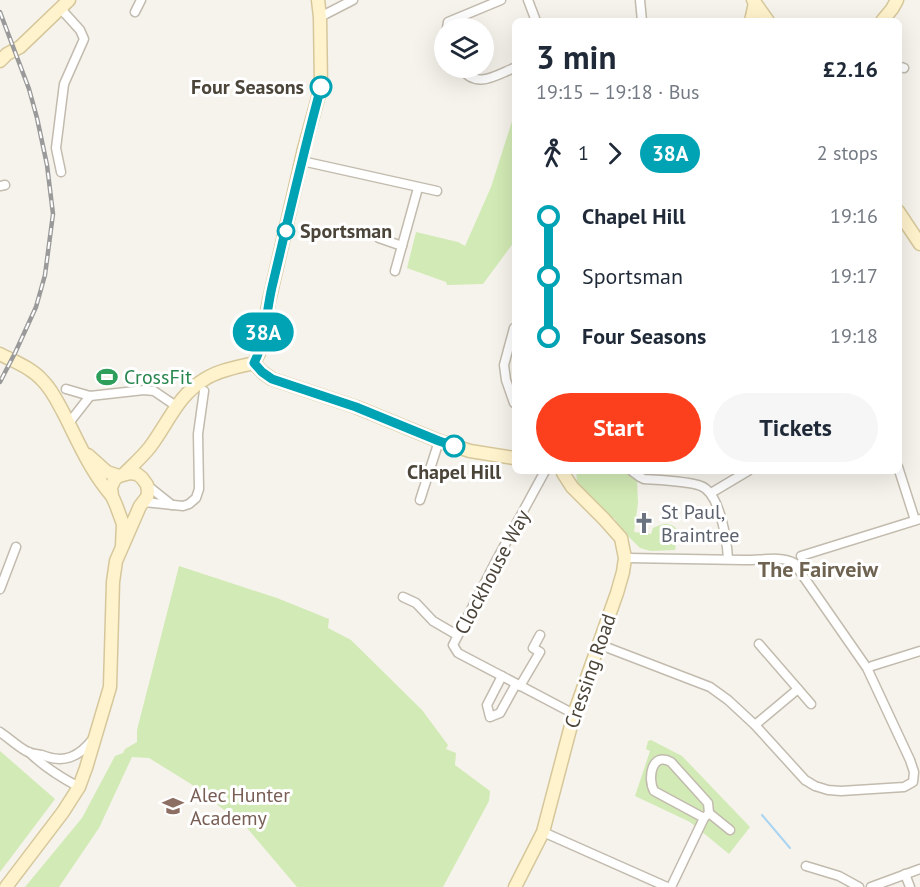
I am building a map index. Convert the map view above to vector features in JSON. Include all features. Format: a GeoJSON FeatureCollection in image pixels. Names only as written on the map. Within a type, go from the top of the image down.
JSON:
{"type":"FeatureCollection","features":[{"type":"Feature","properties":{"kind":"main road"},"geometry":{"type":"LineString","coordinates":[[122,546],[123,524],[111,487],[115,479],[149,448],[176,406],[188,392],[208,377],[254,363],[259,353],[269,301],[321,87],[318,0]]}},
{"type":"Feature","properties":{"kind":"main road"},"geometry":{"type":"LineString","coordinates":[[884,18],[897,0]]}},
{"type":"Feature","properties":{"kind":"main road"},"geometry":{"type":"LineString","coordinates":[[751,18],[754,1]]}},
{"type":"Feature","properties":{"kind":"main road"},"geometry":{"type":"LineString","coordinates":[[754,1],[766,18]]}},
{"type":"Feature","properties":{"kind":"main road"},"geometry":{"type":"LineString","coordinates":[[0,61],[7,54],[21,47],[65,4]]}},
{"type":"Feature","properties":{"kind":"main road"},"geometry":{"type":"LineString","coordinates":[[902,217],[919,241]]}},
{"type":"Feature","properties":{"kind":"main road"},"geometry":{"type":"LineString","coordinates":[[0,354],[33,372],[52,392],[91,468],[114,500],[123,509],[131,510],[142,504]]}},
{"type":"Feature","properties":{"kind":"main road"},"geometry":{"type":"LineString","coordinates":[[254,363],[272,379],[356,407],[439,441],[470,451],[512,458]]}},
{"type":"Feature","properties":{"kind":"main road"},"geometry":{"type":"LineString","coordinates":[[500,455],[503,450],[512,447]]}},
{"type":"Feature","properties":{"kind":"main road"},"geometry":{"type":"LineString","coordinates":[[6,887],[63,812],[79,787],[86,768],[110,687],[113,582],[116,561],[148,492],[144,481],[137,474],[122,475],[107,472],[81,448]]}},
{"type":"Feature","properties":{"kind":"main road"},"geometry":{"type":"LineString","coordinates":[[144,481],[149,448]]}},
{"type":"Feature","properties":{"kind":"main road"},"geometry":{"type":"LineString","coordinates":[[561,474],[621,538],[625,558]]}},
{"type":"Feature","properties":{"kind":"main road","name":"Cressing Road"},"geometry":{"type":"LineString","coordinates":[[515,887],[543,832],[574,714],[617,593],[625,558]]}},
{"type":"Feature","properties":{"kind":"street"},"geometry":{"type":"LineString","coordinates":[[135,12],[141,0]]}},
{"type":"Feature","properties":{"kind":"street"},"geometry":{"type":"LineString","coordinates":[[320,17],[353,0]]}},
{"type":"Feature","properties":{"kind":"street"},"geometry":{"type":"LineString","coordinates":[[458,18],[501,0]]}},
{"type":"Feature","properties":{"kind":"street"},"geometry":{"type":"LineString","coordinates":[[528,0],[535,18]]}},
{"type":"Feature","properties":{"kind":"street"},"geometry":{"type":"LineString","coordinates":[[640,0],[642,18]]}},
{"type":"Feature","properties":{"kind":"street"},"geometry":{"type":"LineString","coordinates":[[61,172],[56,148],[64,84],[84,39],[65,4]]}},
{"type":"Feature","properties":{"kind":"street"},"geometry":{"type":"LineString","coordinates":[[494,77],[512,69]]}},
{"type":"Feature","properties":{"kind":"street"},"geometry":{"type":"LineString","coordinates":[[473,78],[477,81],[491,78]]}},
{"type":"Feature","properties":{"kind":"street"},"geometry":{"type":"LineString","coordinates":[[302,161],[437,192]]}},
{"type":"Feature","properties":{"kind":"street"},"geometry":{"type":"LineString","coordinates":[[395,271],[418,188]]}},
{"type":"Feature","properties":{"kind":"street"},"geometry":{"type":"LineString","coordinates":[[379,238],[402,246]]}},
{"type":"Feature","properties":{"kind":"street"},"geometry":{"type":"LineString","coordinates":[[512,335],[504,365],[512,397]]}},
{"type":"Feature","properties":{"kind":"street"},"geometry":{"type":"LineString","coordinates":[[66,389],[90,396],[153,391],[176,406]]}},
{"type":"Feature","properties":{"kind":"street"},"geometry":{"type":"LineString","coordinates":[[142,504],[183,506],[196,498],[199,489],[198,434],[204,391]]}},
{"type":"Feature","properties":{"kind":"street"},"geometry":{"type":"LineString","coordinates":[[72,419],[90,396]]}},
{"type":"Feature","properties":{"kind":"street"},"geometry":{"type":"LineString","coordinates":[[420,500],[439,441]]}},
{"type":"Feature","properties":{"kind":"street","name":"Clockhouse Way"},"geometry":{"type":"LineString","coordinates":[[543,474],[453,645],[458,653],[574,714]]}},
{"type":"Feature","properties":{"kind":"street"},"geometry":{"type":"LineString","coordinates":[[636,474],[644,479],[703,486],[711,493],[725,533],[728,560]]}},
{"type":"Feature","properties":{"kind":"street"},"geometry":{"type":"LineString","coordinates":[[711,493],[743,474]]}},
{"type":"Feature","properties":{"kind":"street"},"geometry":{"type":"LineString","coordinates":[[625,558],[797,560],[918,519],[901,474]]}},
{"type":"Feature","properties":{"kind":"street"},"geometry":{"type":"LineString","coordinates":[[144,481],[173,505]]}},
{"type":"Feature","properties":{"kind":"street"},"geometry":{"type":"LineString","coordinates":[[0,589],[16,547]]}},
{"type":"Feature","properties":{"kind":"street"},"geometry":{"type":"LineString","coordinates":[[598,644],[710,687],[755,725],[805,780],[815,786],[841,791],[904,787],[913,783],[915,772],[867,668],[797,560]]}},
{"type":"Feature","properties":{"kind":"street"},"geometry":{"type":"LineString","coordinates":[[403,597],[416,603],[433,621],[458,635]]}},
{"type":"Feature","properties":{"kind":"street"},"geometry":{"type":"LineString","coordinates":[[502,676],[488,705],[490,717],[500,713],[540,652],[533,648],[540,635]]}},
{"type":"Feature","properties":{"kind":"street"},"geometry":{"type":"LineString","coordinates":[[759,644],[810,704]]}},
{"type":"Feature","properties":{"kind":"street"},"geometry":{"type":"LineString","coordinates":[[872,666],[920,651]]}},
{"type":"Feature","properties":{"kind":"street"},"geometry":{"type":"LineString","coordinates":[[755,725],[798,690]]}},
{"type":"Feature","properties":{"kind":"street"},"geometry":{"type":"LineString","coordinates":[[0,732],[60,777],[79,787]]}},
{"type":"Feature","properties":{"kind":"street"},"geometry":{"type":"LineString","coordinates":[[29,752],[48,758],[68,759],[88,745],[95,736]]}},
{"type":"Feature","properties":{"kind":"street"},"geometry":{"type":"LineString","coordinates":[[543,832],[669,887],[706,815],[708,803],[671,762],[663,758],[655,763],[650,776],[650,784],[654,791],[706,815],[730,830]]}},
{"type":"Feature","properties":{"kind":"street"},"geometry":{"type":"LineString","coordinates":[[806,866],[839,876],[859,887]]}},
{"type":"Feature","properties":{"kind":"street"},"geometry":{"type":"LineString","coordinates":[[871,887],[920,869]]}},
{"type":"Feature","properties":{"kind":"street"},"geometry":{"type":"LineString","coordinates":[[905,874],[910,887]]}},
{"type":"Feature","properties":{"kind":"green space"},"geometry":{"type":"Polygon","coordinates":[[[512,121],[512,245],[483,284],[447,285],[446,282],[407,268],[416,232],[458,242],[465,246],[491,187],[512,121]]]}},
{"type":"Feature","properties":{"kind":"green space"},"geometry":{"type":"Polygon","coordinates":[[[576,474],[629,474],[637,480],[638,503],[634,532],[651,534],[653,528],[666,524],[672,525],[678,530],[675,550],[651,551],[640,548],[627,535],[623,537],[615,519],[598,508],[587,497],[577,481],[576,474]]]}},
{"type":"Feature","properties":{"kind":"green space"},"geometry":{"type":"Polygon","coordinates":[[[179,566],[277,598],[329,619],[328,628],[351,640],[422,710],[448,745],[446,749],[456,753],[455,765],[490,791],[489,801],[443,887],[297,887],[247,828],[191,784],[149,758],[132,757],[99,828],[59,887],[25,887],[82,818],[115,756],[137,742],[137,730],[179,566]]]}},
{"type":"Feature","properties":{"kind":"green space"},"geometry":{"type":"Polygon","coordinates":[[[651,740],[682,756],[750,827],[729,854],[690,822],[635,796],[650,751],[646,749],[648,741],[651,740]]]}},
{"type":"Feature","properties":{"kind":"green space"},"geometry":{"type":"Polygon","coordinates":[[[0,751],[55,799],[0,872],[0,751]]]}},
{"type":"Feature","properties":{"kind":"waterway"},"geometry":{"type":"LineString","coordinates":[[762,815],[790,848]]}},
{"type":"Feature","properties":{"kind":"railway"},"geometry":{"type":"LineString","coordinates":[[0,12],[29,89],[37,118],[47,165],[53,214],[45,275],[36,307],[0,382]]}},
{"type":"Feature","properties":{"kind":"bus line","name":"38A"},"geometry":{"type":"LineString","coordinates":[[321,87],[304,149],[259,353],[254,363],[272,379],[356,407],[454,446]]}},
{"type":"Feature","properties":{"kind":"place","name":"Four Seasons"},"geometry":{"type":"Point","coordinates":[321,87]}},
{"type":"Feature","properties":{"kind":"place","name":"Sportsman"},"geometry":{"type":"Point","coordinates":[286,231]}},
{"type":"Feature","properties":{"kind":"place","name":"CrossFit"},"geometry":{"type":"Point","coordinates":[107,377]}},
{"type":"Feature","properties":{"kind":"place","name":"Chapel Hill"},"geometry":{"type":"Point","coordinates":[454,446]}},
{"type":"Feature","properties":{"kind":"place","name":"St Paul, Braintree"},"geometry":{"type":"Point","coordinates":[644,523]}},
{"type":"Feature","properties":{"kind":"place","name":"Alec Hunter Academy"},"geometry":{"type":"Point","coordinates":[173,806]}},
{"type":"Feature","properties":{"kind":"district","name":"The Fairveiw"},"geometry":{"type":"Point","coordinates":[818,569]}}]}
